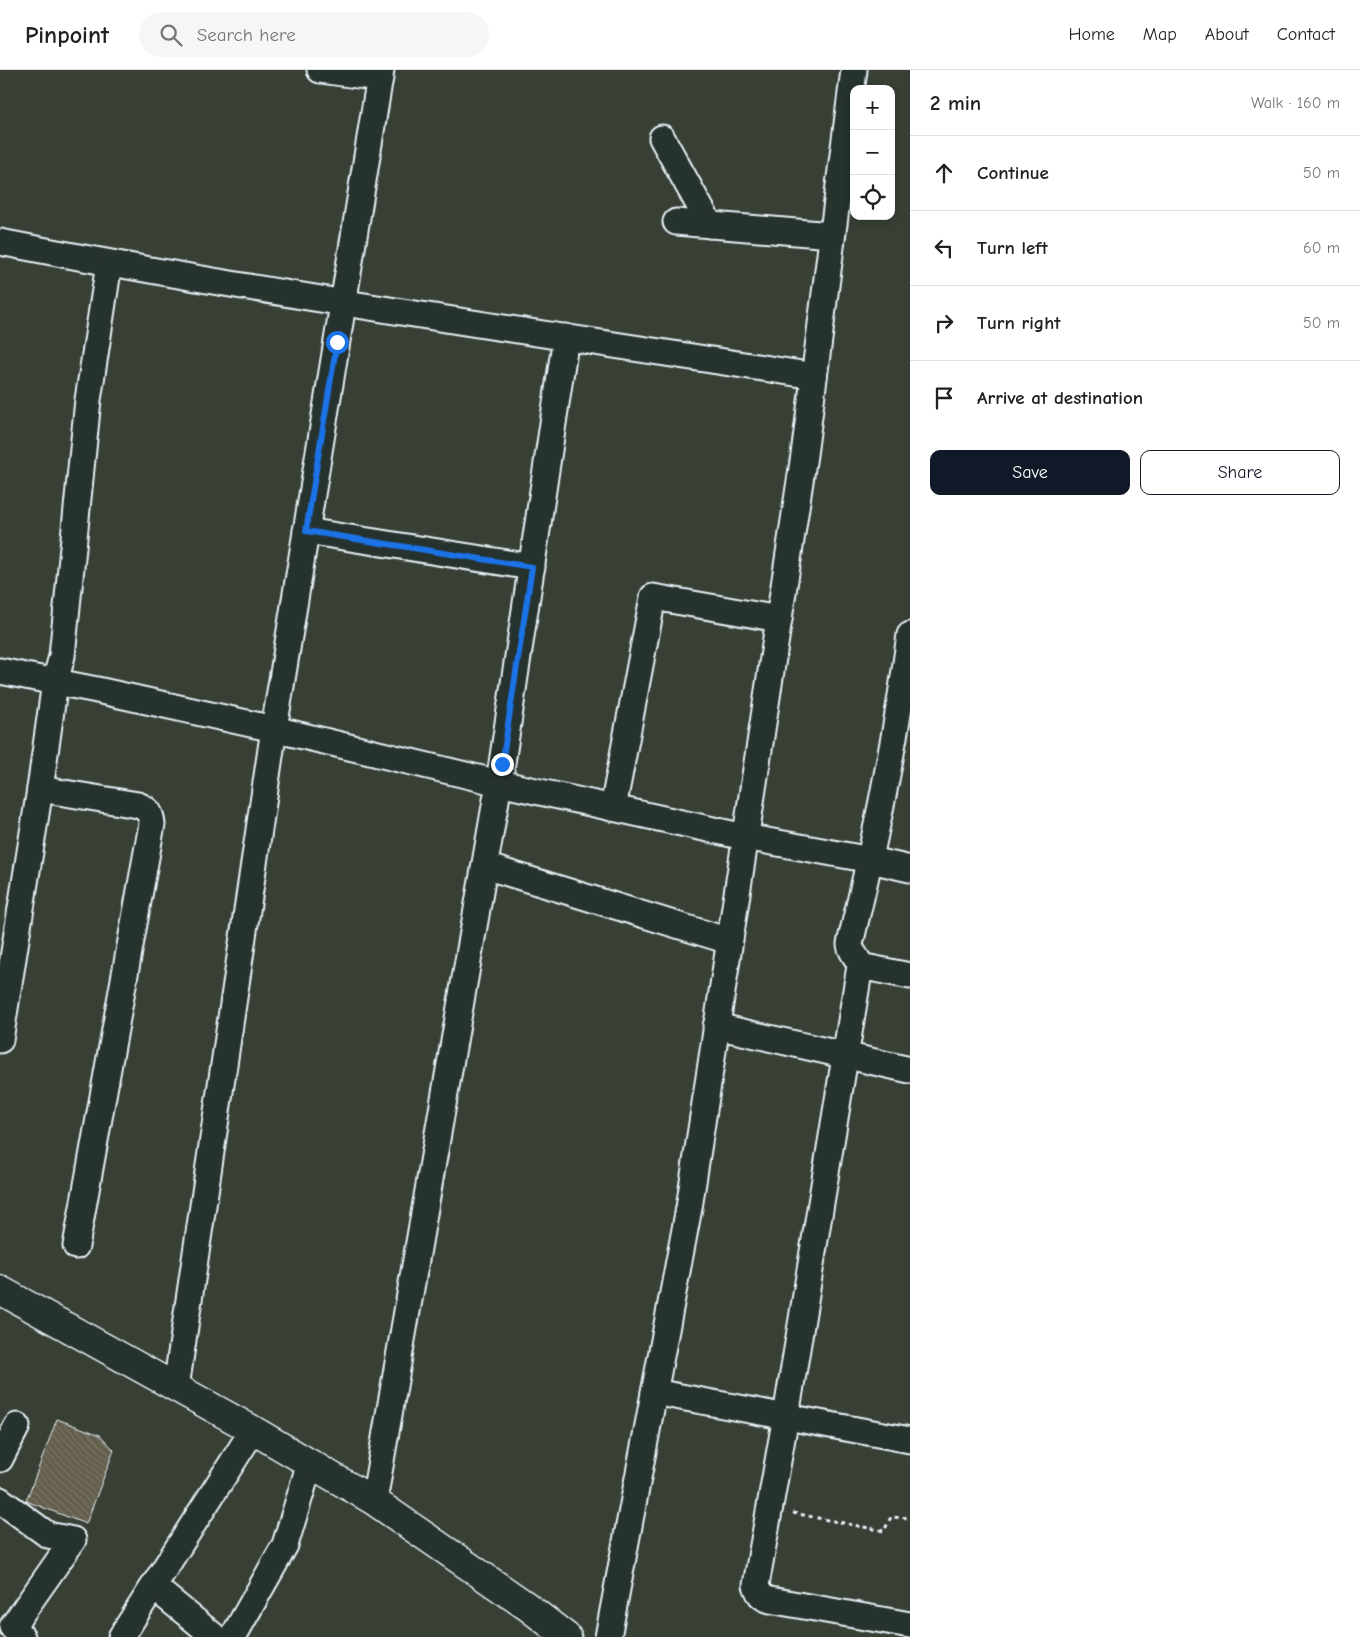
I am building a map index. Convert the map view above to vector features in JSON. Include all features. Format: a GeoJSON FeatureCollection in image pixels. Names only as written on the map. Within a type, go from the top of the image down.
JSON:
{"type":"FeatureCollection","features":[{"type":"Feature","properties":{"kind":"main road"},"geometry":{"type":"LineString","coordinates":[[0,1290],[253,1430],[374,1501],[528,1607],[568,1637]]}},
{"type":"Feature","properties":{"kind":"street"},"geometry":{"type":"LineString","coordinates":[[176,1387],[274,729],[381,74],[320,70]]}},
{"type":"Feature","properties":{"kind":"street"},"geometry":{"type":"LineString","coordinates":[[608,1637],[689,1208],[804,455],[854,70]]}},
{"type":"Feature","properties":{"kind":"street"},"geometry":{"type":"LineString","coordinates":[[662,138],[710,225]]}},
{"type":"Feature","properties":{"kind":"street"},"geometry":{"type":"LineString","coordinates":[[676,222],[832,235]]}},
{"type":"Feature","properties":{"kind":"street"},"geometry":{"type":"LineString","coordinates":[[0,242],[110,264],[343,304],[814,376]]}},
{"type":"Feature","properties":{"kind":"street"},"geometry":{"type":"LineString","coordinates":[[0,1040],[55,682],[62,656],[88,400],[110,264]]}},
{"type":"Feature","properties":{"kind":"street"},"geometry":{"type":"LineString","coordinates":[[374,1501],[499,783],[566,337]]}},
{"type":"Feature","properties":{"kind":"street"},"geometry":{"type":"LineString","coordinates":[[306,531],[532,567]]}},
{"type":"Feature","properties":{"kind":"street"},"geometry":{"type":"LineString","coordinates":[[612,808],[653,597],[779,618]]}},
{"type":"Feature","properties":{"kind":"street"},"geometry":{"type":"LineString","coordinates":[[910,635],[908,671],[871,860],[850,944],[850,948],[859,960],[860,966],[786,1416],[756,1585],[758,1592],[763,1598],[910,1625]]}},
{"type":"Feature","properties":{"kind":"street"},"geometry":{"type":"LineString","coordinates":[[0,671],[274,729],[499,783],[745,837],[910,869]]}},
{"type":"Feature","properties":{"kind":"street"},"geometry":{"type":"LineString","coordinates":[[40,789],[138,805],[146,809],[151,815],[152,824],[76,1246]]}},
{"type":"Feature","properties":{"kind":"street"},"geometry":{"type":"LineString","coordinates":[[485,866],[730,941]]}},
{"type":"Feature","properties":{"kind":"street"},"geometry":{"type":"LineString","coordinates":[[860,966],[910,976]]}},
{"type":"Feature","properties":{"kind":"street"},"geometry":{"type":"LineString","coordinates":[[716,1026],[910,1070]]}},
{"type":"Feature","properties":{"kind":"street"},"geometry":{"type":"LineString","coordinates":[[654,1392],[910,1440]]}},
{"type":"Feature","properties":{"kind":"street"},"geometry":{"type":"LineString","coordinates":[[0,1459],[17,1426]]}},
{"type":"Feature","properties":{"kind":"street"},"geometry":{"type":"LineString","coordinates":[[121,1637],[253,1430]]}},
{"type":"Feature","properties":{"kind":"street"},"geometry":{"type":"LineString","coordinates":[[233,1637],[285,1545],[310,1464]]}},
{"type":"Feature","properties":{"kind":"street"},"geometry":{"type":"LineString","coordinates":[[0,1500],[48,1535],[74,1540],[11,1627]]}},
{"type":"Feature","properties":{"kind":"street"},"geometry":{"type":"LineString","coordinates":[[154,1587],[215,1637]]}},
{"type":"Feature","properties":{"kind":"path"},"geometry":{"type":"LineString","coordinates":[[770,1508],[884,1531],[891,1517],[910,1518]]}},
{"type":"Feature","properties":{"kind":"building"},"geometry":{"type":"Polygon","coordinates":[[[57,1419],[100,1435],[114,1450],[86,1524],[26,1501],[57,1419]]]}},
{"type":"Feature","properties":{"kind":"route"},"geometry":{"type":"LineString","coordinates":[[337,342],[306,531],[532,567],[502,764]]}}]}
